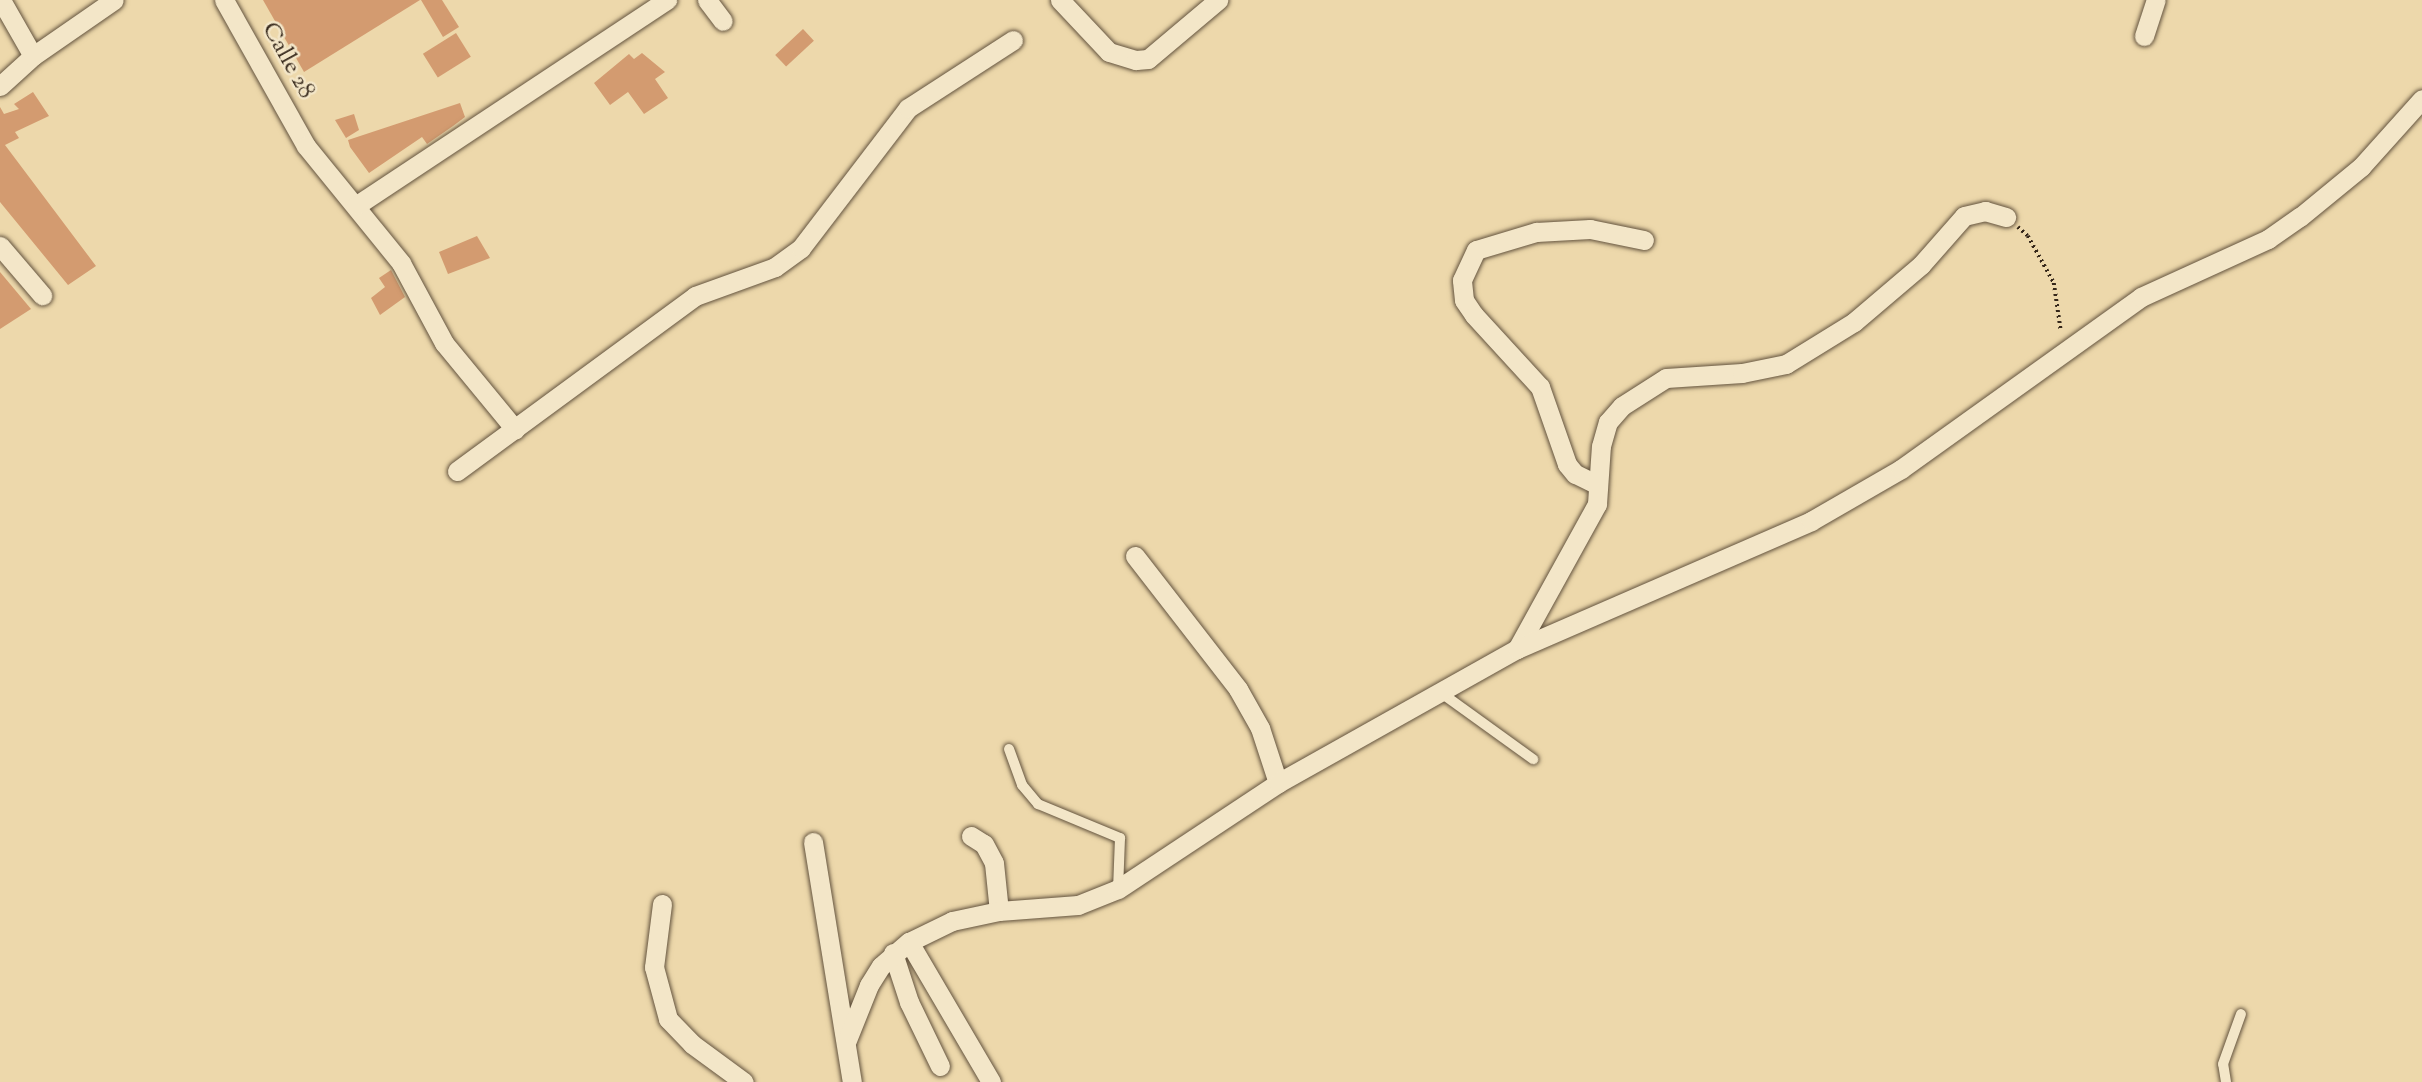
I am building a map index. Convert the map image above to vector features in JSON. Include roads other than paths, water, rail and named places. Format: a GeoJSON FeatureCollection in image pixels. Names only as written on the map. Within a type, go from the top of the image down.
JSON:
{"type":"FeatureCollection","features":[{"type":"Feature","properties":{"kind":"street"},"geometry":{"type":"LineString","coordinates":[[1,0],[33,56]]}},
{"type":"Feature","properties":{"kind":"street"},"geometry":{"type":"LineString","coordinates":[[0,86],[33,56],[114,0]]}},
{"type":"Feature","properties":{"kind":"street","name":"Calle 28"},"geometry":{"type":"LineString","coordinates":[[224,0],[306,146],[357,205],[401,263],[444,343],[515,429]]}},
{"type":"Feature","properties":{"kind":"street"},"geometry":{"type":"LineString","coordinates":[[357,205],[667,0]]}},
{"type":"Feature","properties":{"kind":"street"},"geometry":{"type":"LineString","coordinates":[[707,0],[723,20]]}},
{"type":"Feature","properties":{"kind":"street"},"geometry":{"type":"LineString","coordinates":[[1060,0],[1109,52],[1136,60],[1147,59],[1218,0]]}},
{"type":"Feature","properties":{"kind":"street"},"geometry":{"type":"LineString","coordinates":[[2144,36],[2156,0]]}},
{"type":"Feature","properties":{"kind":"street"},"geometry":{"type":"LineString","coordinates":[[457,471],[695,296],[775,267],[801,248],[908,108],[1013,40]]}},
{"type":"Feature","properties":{"kind":"street"},"geometry":{"type":"LineString","coordinates":[[847,1040],[869,985],[901,948],[952,921],[999,911],[1078,905],[1118,889],[1278,783],[1517,649],[1811,521],[1901,469],[2141,297],[2268,239],[2300,217],[2361,167],[2422,99]]}},
{"type":"Feature","properties":{"kind":"street"},"geometry":{"type":"LineString","coordinates":[[1517,649],[1597,505],[1608,422],[1645,391],[1666,379],[1742,373],[1786,364],[1854,322],[1921,265],[1964,216],[1985,211],[2006,217]]}},
{"type":"Feature","properties":{"kind":"street"},"geometry":{"type":"LineString","coordinates":[[1598,485],[1575,474],[1567,464],[1540,387],[1474,315],[1464,300],[1462,280],[1476,250],[1536,232],[1590,229],[1644,240]]}},
{"type":"Feature","properties":{"kind":"street"},"geometry":{"type":"LineString","coordinates":[[0,246],[42,295]]}},
{"type":"Feature","properties":{"kind":"street"},"geometry":{"type":"LineString","coordinates":[[1135,556],[1238,689],[1260,728],[1278,783]]}},
{"type":"Feature","properties":{"kind":"street"},"geometry":{"type":"LineString","coordinates":[[971,836],[984,844],[994,863],[999,911]]}},
{"type":"Feature","properties":{"kind":"street"},"geometry":{"type":"LineString","coordinates":[[813,842],[852,1082]]}},
{"type":"Feature","properties":{"kind":"street"},"geometry":{"type":"LineString","coordinates":[[662,904],[654,967],[668,1018],[692,1044],[744,1082]]}},
{"type":"Feature","properties":{"kind":"street"},"geometry":{"type":"LineString","coordinates":[[901,948],[909,1002],[940,1066]]}},
{"type":"Feature","properties":{"kind":"street"},"geometry":{"type":"LineString","coordinates":[[901,948],[991,1082]]}},
{"type":"Feature","properties":{"kind":"lane"},"geometry":{"type":"LineString","coordinates":[[1440,692],[1532,759]]}},
{"type":"Feature","properties":{"kind":"lane"},"geometry":{"type":"LineString","coordinates":[[1009,749],[1022,785],[1038,804],[1120,838],[1118,889]]}},
{"type":"Feature","properties":{"kind":"lane"},"geometry":{"type":"LineString","coordinates":[[2227,1082],[2223,1064],[2241,1013]]}}]}
